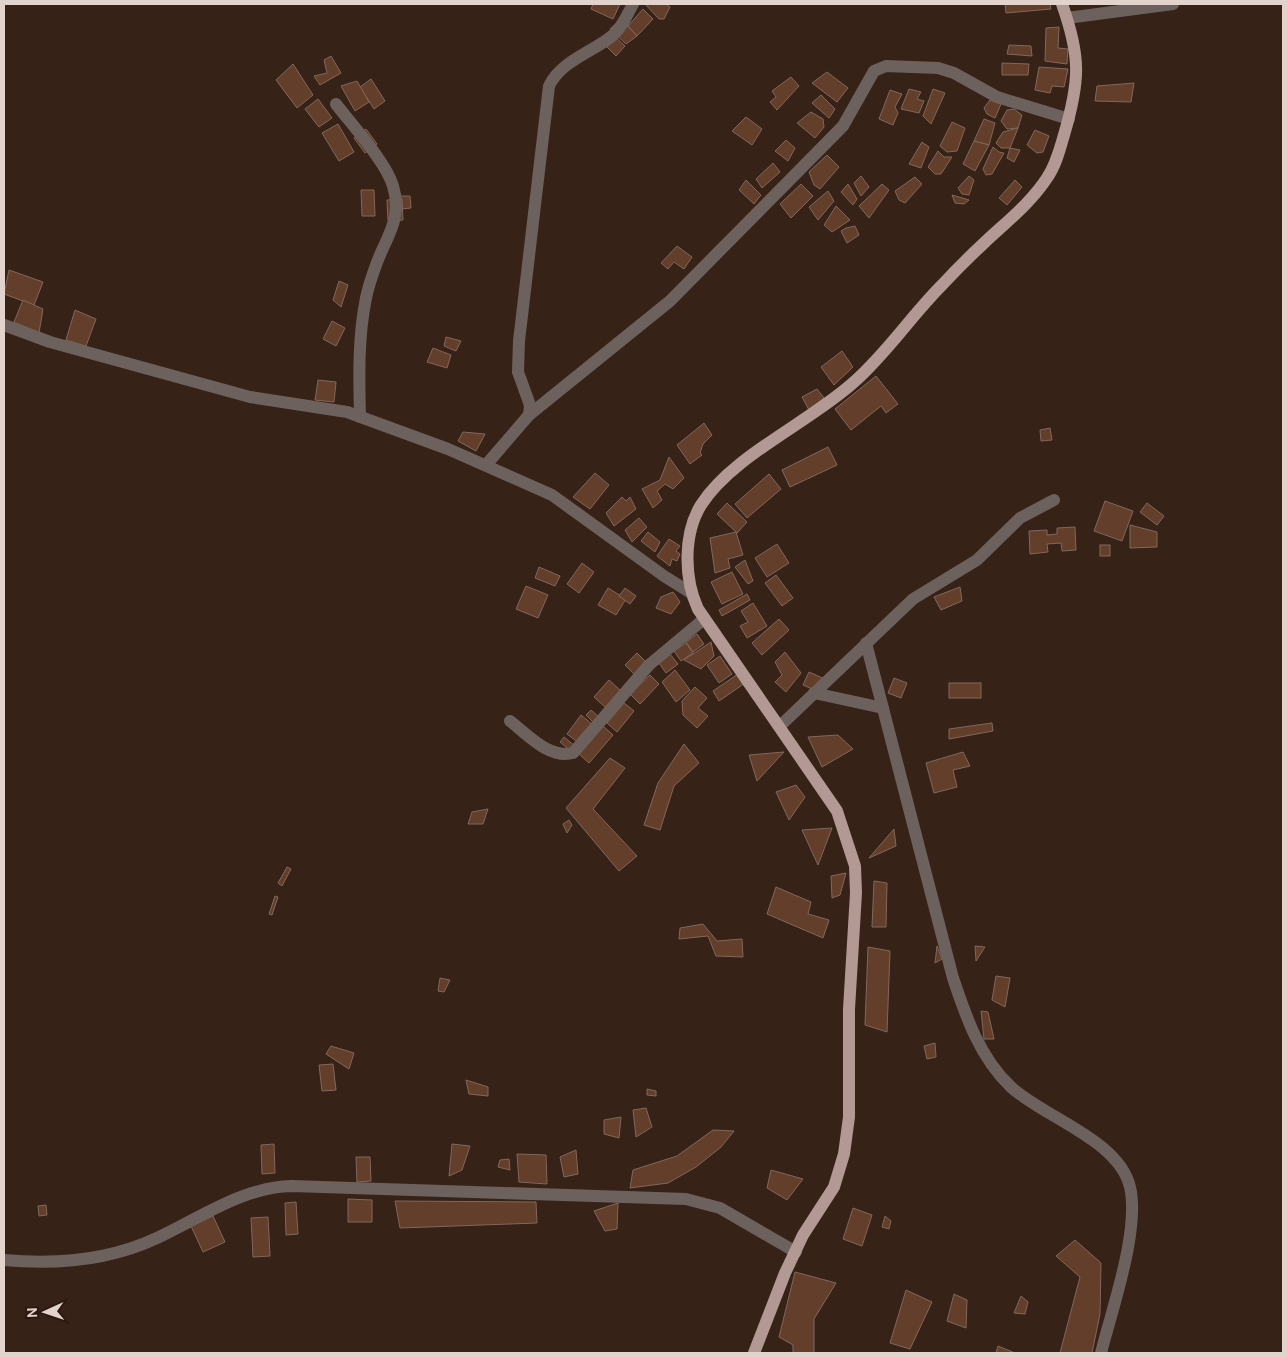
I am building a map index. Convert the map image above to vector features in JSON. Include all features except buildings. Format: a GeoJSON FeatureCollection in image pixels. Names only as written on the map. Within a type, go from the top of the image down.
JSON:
{"type":"FeatureCollection","features":[{"type":"Feature","properties":{"kind":"main road"},"geometry":{"type":"LineString","coordinates":[[754,1353],[785,1273],[804,1235],[834,1187],[844,1154],[849,1117],[849,1000],[856,893],[855,866],[837,811],[780,726],[704,619],[691,593],[688,574],[693,525],[701,506],[718,484],[741,464],[854,382],[904,329],[940,286],[982,244],[1021,210],[1048,177],[1069,119],[1077,83],[1078,67],[1075,44],[1062,4]]}},
{"type":"Feature","properties":{"kind":"street"},"geometry":{"type":"LineString","coordinates":[[529,416],[530,405],[518,372],[518,347],[549,86],[561,70],[612,36],[624,21],[633,4]]}},
{"type":"Feature","properties":{"kind":"street"},"geometry":{"type":"LineString","coordinates":[[1067,18],[1173,4]]}},
{"type":"Feature","properties":{"kind":"street"},"geometry":{"type":"LineString","coordinates":[[486,465],[529,416],[670,301],[843,126],[874,71],[886,66],[938,68],[954,73],[998,97],[1069,119]]}},
{"type":"Feature","properties":{"kind":"street"},"geometry":{"type":"LineString","coordinates":[[336,104],[385,169],[393,184],[396,200],[395,219],[388,241],[376,264],[366,298],[361,332],[360,417]]}},
{"type":"Feature","properties":{"kind":"street"},"geometry":{"type":"LineString","coordinates":[[4,325],[50,342],[240,394],[347,412],[448,449],[552,495],[664,576],[691,593]]}},
{"type":"Feature","properties":{"kind":"street"},"geometry":{"type":"LineString","coordinates":[[780,726],[913,599],[977,560],[1020,518],[1054,500]]}},
{"type":"Feature","properties":{"kind":"street"},"geometry":{"type":"LineString","coordinates":[[510,721],[551,752],[565,755],[573,753],[649,665],[704,619]]}},
{"type":"Feature","properties":{"kind":"street"},"geometry":{"type":"LineString","coordinates":[[866,643],[953,978],[964,1013],[978,1042],[992,1065],[1010,1086],[1027,1100],[1102,1147],[1114,1157],[1128,1179],[1132,1203],[1130,1233],[1100,1353]]}},
{"type":"Feature","properties":{"kind":"street"},"geometry":{"type":"LineString","coordinates":[[814,693],[883,708]]}},
{"type":"Feature","properties":{"kind":"street"},"geometry":{"type":"LineString","coordinates":[[4,1260],[68,1263],[106,1257],[155,1239],[246,1195],[274,1186],[686,1199],[720,1208],[796,1252]]}}]}
